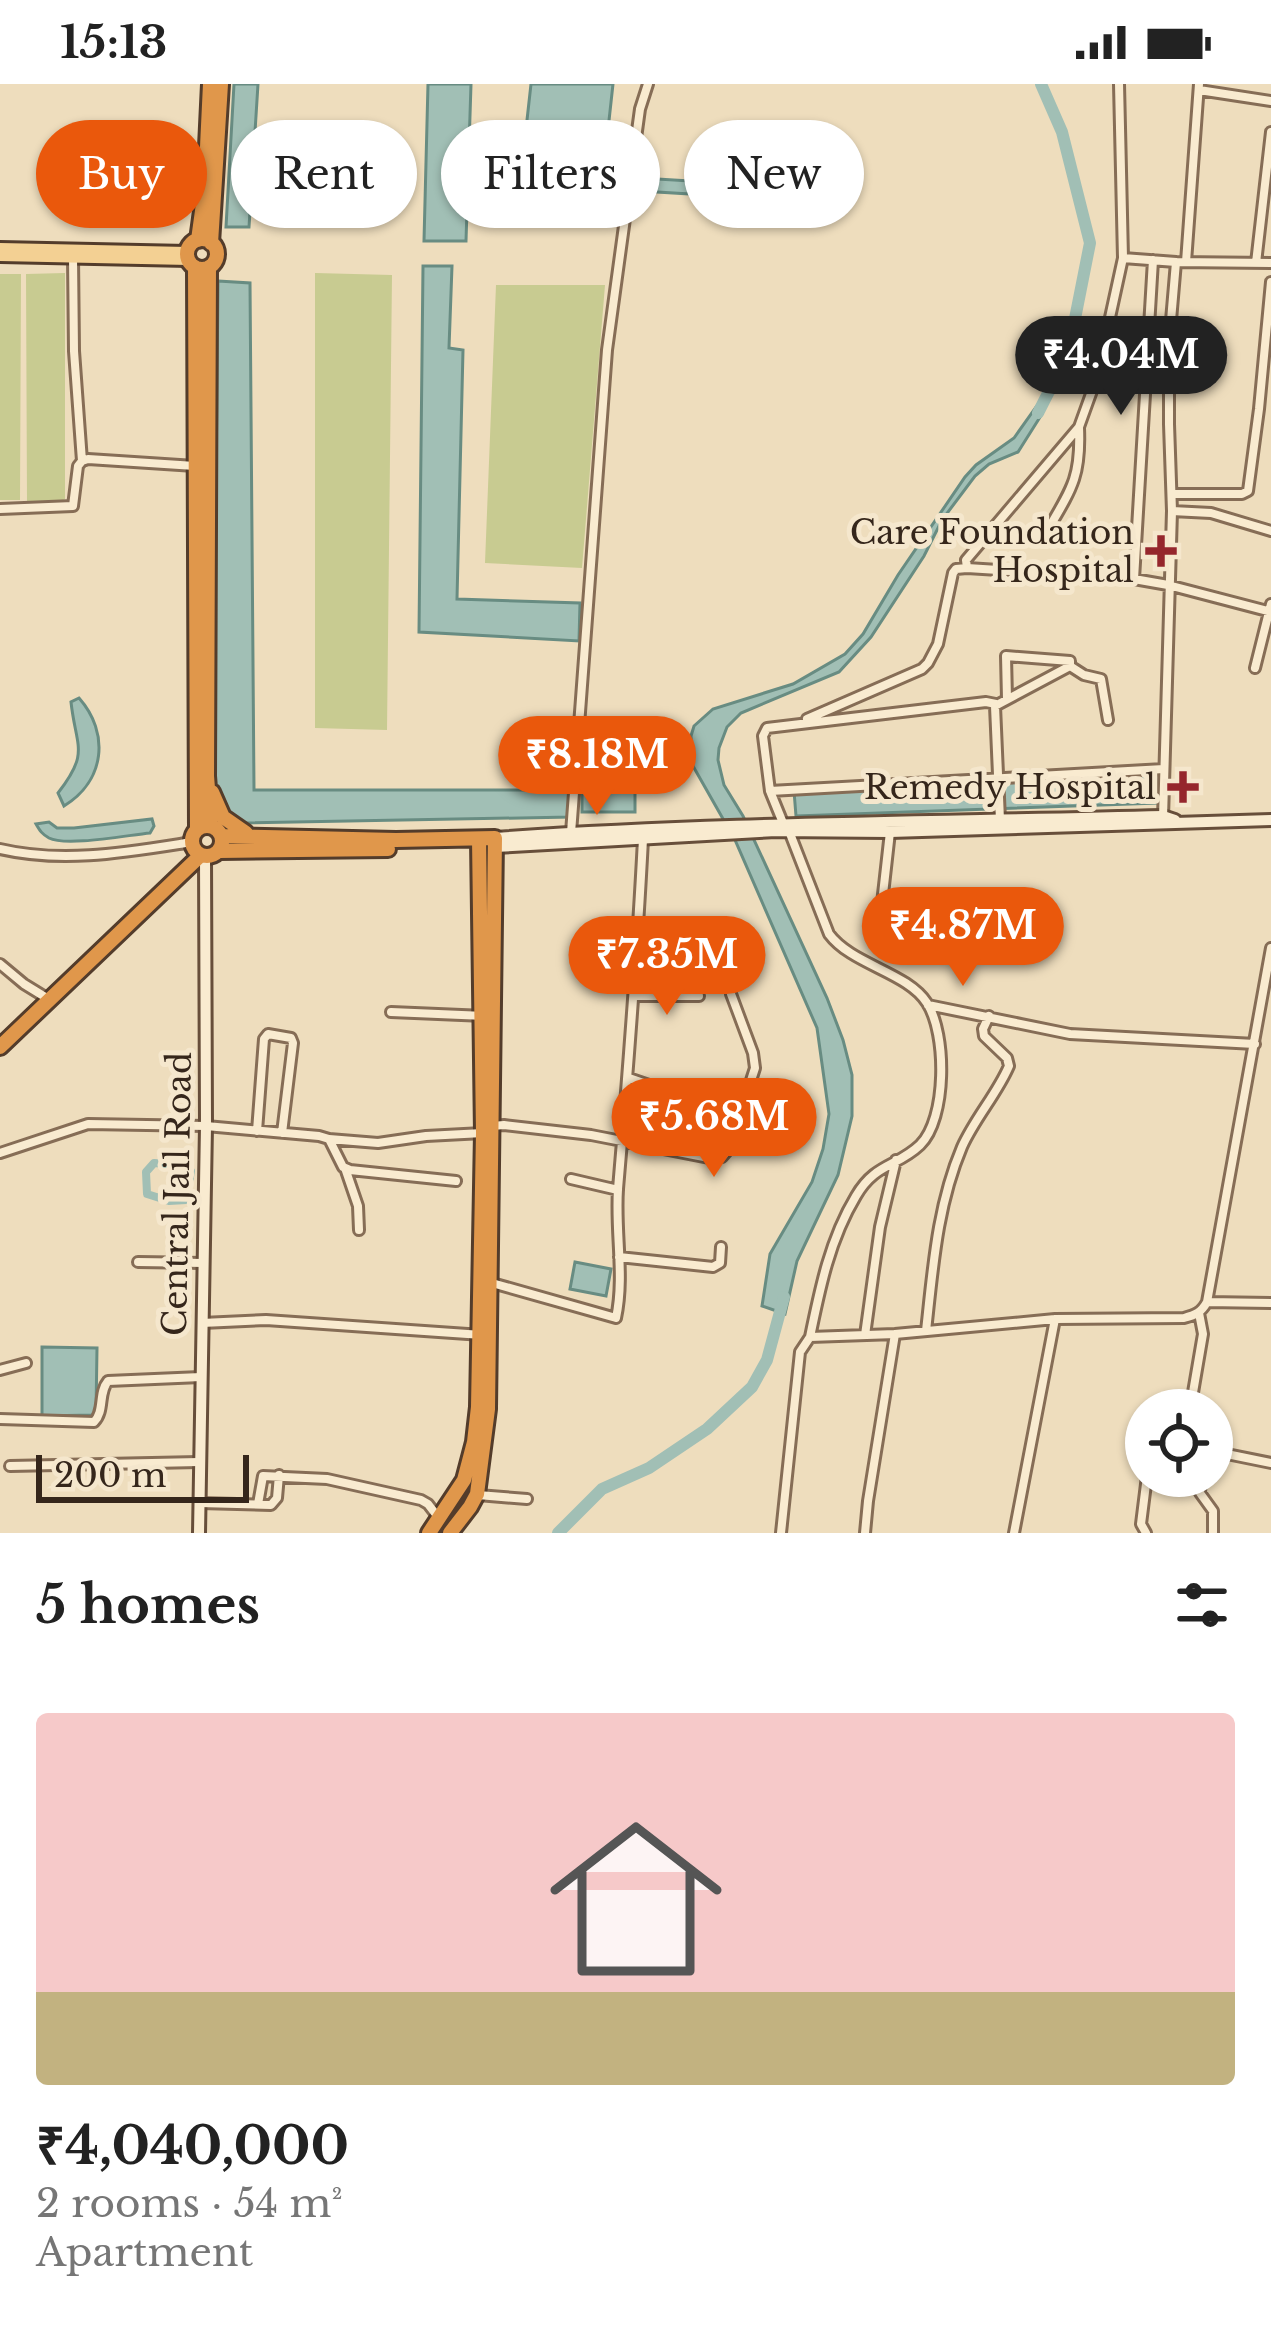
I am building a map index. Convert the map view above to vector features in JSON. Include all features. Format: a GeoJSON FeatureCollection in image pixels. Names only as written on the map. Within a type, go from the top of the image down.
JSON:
{"type":"FeatureCollection","features":[{"type":"Feature","properties":{"kind":"highway"},"geometry":{"type":"LineString","coordinates":[[205,843],[196,466],[198,255],[210,84]]}},
{"type":"Feature","properties":{"kind":"highway"},"geometry":{"type":"LineString","coordinates":[[205,843],[198,255],[221,84]]}},
{"type":"Feature","properties":{"kind":"highway"},"geometry":{"type":"LineString","coordinates":[[207,776],[223,817],[255,837]]}},
{"type":"Feature","properties":{"kind":"highway"},"geometry":{"type":"LineString","coordinates":[[0,1047],[205,843],[255,837],[487,843]]}},
{"type":"Feature","properties":{"kind":"highway"},"geometry":{"type":"LineString","coordinates":[[205,843],[487,843]]}},
{"type":"Feature","properties":{"kind":"highway"},"geometry":{"type":"LineString","coordinates":[[450,1533],[477,1495],[486,1424],[487,843]]}},
{"type":"Feature","properties":{"kind":"highway"},"geometry":{"type":"LineString","coordinates":[[0,1034],[46,997]]}},
{"type":"Feature","properties":{"kind":"highway"},"geometry":{"type":"LineString","coordinates":[[429,1533],[458,1492],[471,1457],[491,1282],[487,1129]]}},
{"type":"Feature","properties":{"kind":"main road"},"geometry":{"type":"LineString","coordinates":[[0,252],[198,255]]}},
{"type":"Feature","properties":{"kind":"main road"},"geometry":{"type":"LineString","coordinates":[[0,252],[73,257],[123,254]]}},
{"type":"Feature","properties":{"kind":"street"},"geometry":{"type":"LineString","coordinates":[[571,833],[608,350],[640,109],[648,84]]}},
{"type":"Feature","properties":{"kind":"street"},"geometry":{"type":"LineString","coordinates":[[967,568],[965,560],[1079,427],[1097,377],[1123,258],[1119,84]]}},
{"type":"Feature","properties":{"kind":"street"},"geometry":{"type":"LineString","coordinates":[[1163,820],[1172,511],[1169,344],[1199,87],[1271,101]]}},
{"type":"Feature","properties":{"kind":"street"},"geometry":{"type":"LineString","coordinates":[[1256,263],[1271,132]]}},
{"type":"Feature","properties":{"kind":"street"},"geometry":{"type":"LineString","coordinates":[[0,508],[73,506],[82,461],[73,257]]}},
{"type":"Feature","properties":{"kind":"street"},"geometry":{"type":"LineString","coordinates":[[1123,258],[1271,263]]}},
{"type":"Feature","properties":{"kind":"street"},"geometry":{"type":"LineString","coordinates":[[1134,579],[1153,260]]}},
{"type":"Feature","properties":{"kind":"street"},"geometry":{"type":"LineString","coordinates":[[1172,494],[1242,494],[1247,490],[1271,282]]}},
{"type":"Feature","properties":{"kind":"street"},"geometry":{"type":"LineString","coordinates":[[1051,526],[1077,476],[1079,427]]}},
{"type":"Feature","properties":{"kind":"street"},"geometry":{"type":"LineString","coordinates":[[82,461],[196,466]]}},
{"type":"Feature","properties":{"kind":"street"},"geometry":{"type":"LineString","coordinates":[[1172,511],[1211,513],[1271,531]]}},
{"type":"Feature","properties":{"kind":"street"},"geometry":{"type":"LineString","coordinates":[[798,723],[922,668],[938,644],[956,569],[1134,579],[1270,609],[1255,668]]}},
{"type":"Feature","properties":{"kind":"street"},"geometry":{"type":"LineString","coordinates":[[1006,699],[1006,656],[1067,659],[1084,676],[1101,680],[1108,720]]}},
{"type":"Feature","properties":{"kind":"street"},"geometry":{"type":"LineString","coordinates":[[781,1533],[800,1352],[810,1337],[831,1248],[869,1177],[922,1142],[935,1120],[940,1054],[928,1005],[917,992],[834,941],[824,924],[781,827],[770,790],[764,731],[941,706],[996,704],[1070,666]]}},
{"type":"Feature","properties":{"kind":"street"},"geometry":{"type":"LineString","coordinates":[[996,704],[1000,814]]}},
{"type":"Feature","properties":{"kind":"street"},"geometry":{"type":"LineString","coordinates":[[770,790],[1164,769]]}},
{"type":"Feature","properties":{"kind":"street"},"geometry":{"type":"LineString","coordinates":[[487,843],[643,838],[1000,814],[1271,820]]}},
{"type":"Feature","properties":{"kind":"street"},"geometry":{"type":"LineString","coordinates":[[781,827],[890,832],[1163,820]]}},
{"type":"Feature","properties":{"kind":"street"},"geometry":{"type":"LineString","coordinates":[[487,843],[571,833],[702,832]]}},
{"type":"Feature","properties":{"kind":"street"},"geometry":{"type":"LineString","coordinates":[[890,832],[880,921],[886,928],[944,935]]}},
{"type":"Feature","properties":{"kind":"street"},"geometry":{"type":"LineString","coordinates":[[491,1282],[616,1318],[621,1289],[618,1190],[643,838]]}},
{"type":"Feature","properties":{"kind":"street"},"geometry":{"type":"LineString","coordinates":[[0,849],[31,856],[78,857],[205,843]]}},
{"type":"Feature","properties":{"kind":"street","name":"Central Jail Road"},"geometry":{"type":"LineString","coordinates":[[199,1533],[205,843]]}},
{"type":"Feature","properties":{"kind":"street"},"geometry":{"type":"LineString","coordinates":[[810,1337],[1054,1319],[1184,1318],[1199,1313],[1208,1303],[1271,949]]}},
{"type":"Feature","properties":{"kind":"street"},"geometry":{"type":"LineString","coordinates":[[0,964],[46,997]]}},
{"type":"Feature","properties":{"kind":"street"},"geometry":{"type":"LineString","coordinates":[[0,1153],[88,1124],[206,1126],[378,1143],[526,1126],[717,1158],[729,1149],[753,1075],[754,1061],[731,994]]}},
{"type":"Feature","properties":{"kind":"street"},"geometry":{"type":"LineString","coordinates":[[634,996],[699,996]]}},
{"type":"Feature","properties":{"kind":"street"},"geometry":{"type":"LineString","coordinates":[[928,1005],[1070,1034],[1255,1043]]}},
{"type":"Feature","properties":{"kind":"street"},"geometry":{"type":"LineString","coordinates":[[391,1012],[487,1016]]}},
{"type":"Feature","properties":{"kind":"street"},"geometry":{"type":"LineString","coordinates":[[926,1331],[935,1245],[950,1177],[973,1125],[1009,1066],[984,1036],[989,1016]]}},
{"type":"Feature","properties":{"kind":"street"},"geometry":{"type":"LineString","coordinates":[[257,1131],[264,1039],[279,1034],[293,1042],[282,1133]]}},
{"type":"Feature","properties":{"kind":"street"},"geometry":{"type":"LineString","coordinates":[[629,1078],[740,1116]]}},
{"type":"Feature","properties":{"kind":"street"},"geometry":{"type":"LineString","coordinates":[[329,1139],[358,1206],[359,1230]]}},
{"type":"Feature","properties":{"kind":"street"},"geometry":{"type":"LineString","coordinates":[[866,1335],[880,1227],[896,1160]]}},
{"type":"Feature","properties":{"kind":"street"},"geometry":{"type":"LineString","coordinates":[[345,1168],[456,1180]]}},
{"type":"Feature","properties":{"kind":"street"},"geometry":{"type":"LineString","coordinates":[[571,1179],[618,1190]]}},
{"type":"Feature","properties":{"kind":"street"},"geometry":{"type":"LineString","coordinates":[[619,1257],[713,1267],[720,1263],[722,1247]]}},
{"type":"Feature","properties":{"kind":"street"},"geometry":{"type":"LineString","coordinates":[[138,1262],[203,1263]]}},
{"type":"Feature","properties":{"kind":"street"},"geometry":{"type":"LineString","coordinates":[[1208,1303],[1271,1303]]}},
{"type":"Feature","properties":{"kind":"street"},"geometry":{"type":"LineString","coordinates":[[1194,1389],[1203,1334],[1199,1313]]}},
{"type":"Feature","properties":{"kind":"street"},"geometry":{"type":"LineString","coordinates":[[1014,1533],[1054,1319]]}},
{"type":"Feature","properties":{"kind":"street"},"geometry":{"type":"LineString","coordinates":[[202,1323],[266,1320],[485,1335]]}},
{"type":"Feature","properties":{"kind":"street"},"geometry":{"type":"LineString","coordinates":[[865,1533],[895,1334]]}},
{"type":"Feature","properties":{"kind":"street"},"geometry":{"type":"LineString","coordinates":[[0,1370],[26,1364]]}},
{"type":"Feature","properties":{"kind":"street"},"geometry":{"type":"LineString","coordinates":[[0,1419],[94,1422],[108,1381],[201,1377]]}},
{"type":"Feature","properties":{"kind":"street"},"geometry":{"type":"LineString","coordinates":[[1233,1455],[1271,1463]]}},
{"type":"Feature","properties":{"kind":"street"},"geometry":{"type":"LineString","coordinates":[[10,1466],[200,1462]]}},
{"type":"Feature","properties":{"kind":"street"},"geometry":{"type":"LineString","coordinates":[[258,1504],[261,1478],[279,1475],[327,1479],[421,1500],[439,1519]]}},
{"type":"Feature","properties":{"kind":"street"},"geometry":{"type":"LineString","coordinates":[[200,1503],[275,1503],[279,1475]]}},
{"type":"Feature","properties":{"kind":"street"},"geometry":{"type":"LineString","coordinates":[[477,1495],[527,1498]]}},
{"type":"Feature","properties":{"kind":"street"},"geometry":{"type":"LineString","coordinates":[[1145,1497],[1141,1524],[1146,1533]]}},
{"type":"Feature","properties":{"kind":"street"},"geometry":{"type":"LineString","coordinates":[[1203,1497],[1214,1511],[1213,1533]]}},
{"type":"Feature","properties":{"kind":"green space"},"geometry":{"type":"Polygon","coordinates":[[[65,273],[65,499],[27,503],[26,274],[65,273]]]}},
{"type":"Feature","properties":{"kind":"green space"},"geometry":{"type":"Polygon","coordinates":[[[315,273],[392,275],[387,730],[315,728],[315,273]]]}},
{"type":"Feature","properties":{"kind":"green space"},"geometry":{"type":"Polygon","coordinates":[[[0,274],[21,274],[20,500],[0,500],[0,274]]]}},
{"type":"Feature","properties":{"kind":"green space"},"geometry":{"type":"Polygon","coordinates":[[[496,285],[605,285],[582,568],[485,563],[496,285]]]}},
{"type":"Feature","properties":{"kind":"water"},"geometry":{"type":"Polygon","coordinates":[[[234,84],[258,84],[256,120],[232,120],[234,84]]]}},
{"type":"Feature","properties":{"kind":"water"},"geometry":{"type":"Polygon","coordinates":[[[428,84],[471,84],[470,120],[441,120],[441,228],[466,228],[466,241],[424,241],[428,84]]]}},
{"type":"Feature","properties":{"kind":"water"},"geometry":{"type":"Polygon","coordinates":[[[531,84],[613,84],[609,120],[527,120],[531,84]]]}},
{"type":"Feature","properties":{"kind":"water"},"geometry":{"type":"Polygon","coordinates":[[[231,138],[231,227],[226,227],[231,138]]]}},
{"type":"Feature","properties":{"kind":"water"},"geometry":{"type":"Polygon","coordinates":[[[660,179],[684,181],[684,194],[660,192],[660,179]]]}},
{"type":"Feature","properties":{"kind":"water"},"geometry":{"type":"Polygon","coordinates":[[[423,266],[452,266],[449,348],[463,350],[457,599],[580,603],[579,641],[419,632],[423,266]]]}},
{"type":"Feature","properties":{"kind":"water"},"geometry":{"type":"Polygon","coordinates":[[[218,281],[250,283],[254,790],[571,790],[571,817],[236,823],[228,818],[213,784],[218,281]]]}},
{"type":"Feature","properties":{"kind":"water"},"geometry":{"type":"Polygon","coordinates":[[[1046,393],[1042,414],[1018,452],[989,464],[975,476],[942,520],[871,637],[839,672],[741,713],[727,727],[719,748],[724,785],[743,816],[827,998],[852,1075],[852,1116],[838,1175],[797,1261],[785,1314],[762,1306],[770,1254],[812,1182],[823,1149],[829,1114],[817,1028],[735,840],[693,766],[691,736],[694,726],[713,709],[793,684],[845,654],[863,634],[965,477],[1014,438],[1046,393]]]}},
{"type":"Feature","properties":{"kind":"water"},"geometry":{"type":"Polygon","coordinates":[[[79,698],[96,726],[98,756],[88,784],[64,806],[58,793],[77,758],[71,702],[79,698]]]}},
{"type":"Feature","properties":{"kind":"water"},"geometry":{"type":"Polygon","coordinates":[[[1156,775],[1157,803],[796,816],[794,791],[992,780],[1156,775]]]}},
{"type":"Feature","properties":{"kind":"water"},"geometry":{"type":"Polygon","coordinates":[[[582,788],[635,790],[635,812],[582,812],[582,788]]]}},
{"type":"Feature","properties":{"kind":"water"},"geometry":{"type":"Polygon","coordinates":[[[152,819],[150,833],[83,841],[49,838],[36,824],[74,828],[152,819]]]}},
{"type":"Feature","properties":{"kind":"water"},"geometry":{"type":"Polygon","coordinates":[[[575,1262],[611,1269],[606,1296],[570,1289],[575,1262]]]}},
{"type":"Feature","properties":{"kind":"water"},"geometry":{"type":"Polygon","coordinates":[[[42,1347],[97,1348],[96,1412],[42,1416],[42,1347]]]}},
{"type":"Feature","properties":{"kind":"waterway"},"geometry":{"type":"LineString","coordinates":[[1038,413],[1068,354],[1090,243],[1062,132],[1041,84]]}},
{"type":"Feature","properties":{"kind":"waterway"},"geometry":{"type":"LineString","coordinates":[[154,1163],[191,1171],[186,1200],[147,1194],[146,1172],[154,1163]]}},
{"type":"Feature","properties":{"kind":"waterway"},"geometry":{"type":"LineString","coordinates":[[558,1533],[602,1489],[649,1468],[707,1429],[752,1387],[767,1360],[784,1297]]}},
{"type":"Feature","properties":{"kind":"place","name":"Care Foundation Hospital"},"geometry":{"type":"Point","coordinates":[1161,551]}},
{"type":"Feature","properties":{"kind":"place","name":"Remedy Hospital"},"geometry":{"type":"Point","coordinates":[1183,787]}}]}
